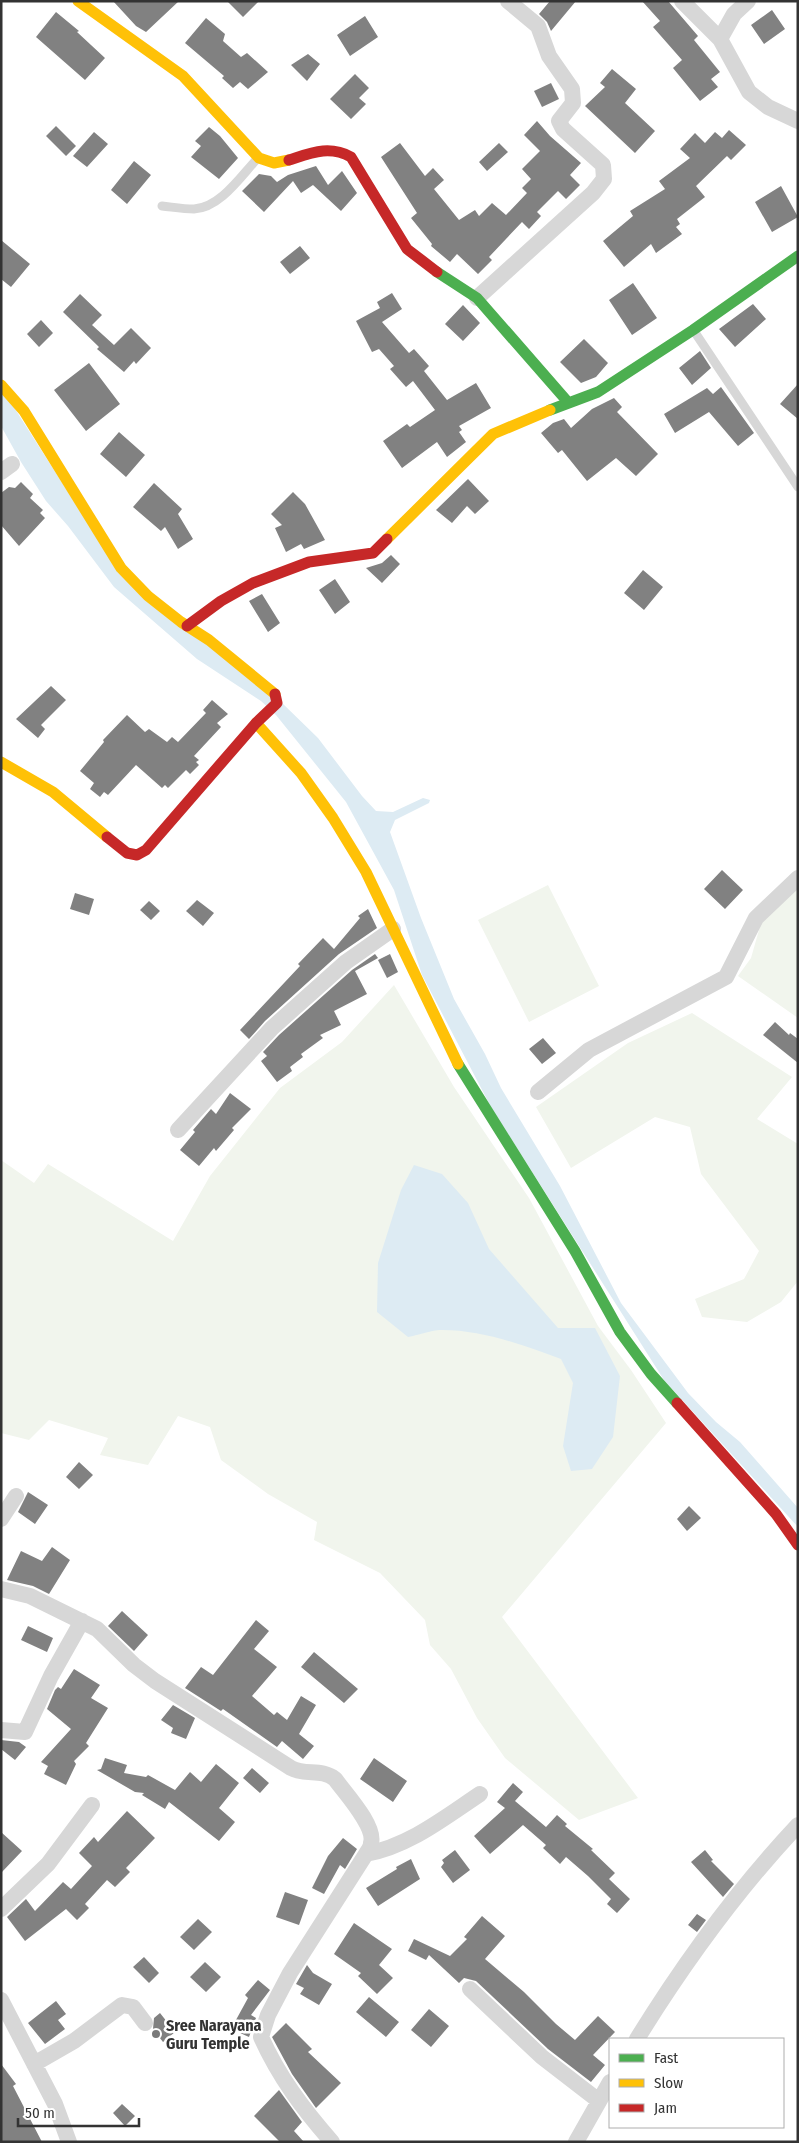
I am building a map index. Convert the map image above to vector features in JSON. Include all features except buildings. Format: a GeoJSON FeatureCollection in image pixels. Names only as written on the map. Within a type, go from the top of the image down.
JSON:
{"type":"FeatureCollection","features":[{"type":"Feature","properties":{"kind":"street"},"geometry":{"type":"LineString","coordinates":[[78,1],[178,72],[216,110],[258,158],[271,163],[316,150],[348,155],[354,161],[407,249],[422,262],[477,298],[567,401]]}},
{"type":"Feature","properties":{"kind":"street"},"geometry":{"type":"LineString","coordinates":[[477,298],[593,193],[604,179],[603,165],[563,129],[559,121],[573,103],[572,89],[549,56],[538,26],[508,1]]}},
{"type":"Feature","properties":{"kind":"street"},"geometry":{"type":"LineString","coordinates":[[682,1],[720,39],[749,92],[768,107],[798,121]]}},
{"type":"Feature","properties":{"kind":"street"},"geometry":{"type":"LineString","coordinates":[[720,39],[734,14],[748,1]]}},
{"type":"Feature","properties":{"kind":"street"},"geometry":{"type":"LineString","coordinates":[[187,626],[221,601],[253,583],[309,562],[373,553],[493,434],[567,401],[598,392],[693,330],[798,256]]}},
{"type":"Feature","properties":{"kind":"street"},"geometry":{"type":"LineString","coordinates":[[1,384],[24,411],[121,568],[148,596],[187,626],[209,640],[276,695],[277,703],[256,723],[146,850],[137,855],[127,853],[53,792],[1,762]]}},
{"type":"Feature","properties":{"kind":"street"},"geometry":{"type":"LineString","coordinates":[[256,723],[301,773],[333,818],[366,872],[454,1058],[575,1251],[620,1332],[651,1374],[776,1514],[798,1545]]}},
{"type":"Feature","properties":{"kind":"street"},"geometry":{"type":"LineString","coordinates":[[538,1092],[589,1050],[726,977],[756,918],[798,878]]}},
{"type":"Feature","properties":{"kind":"street"},"geometry":{"type":"LineString","coordinates":[[178,1130],[272,1028],[346,962],[393,929]]}},
{"type":"Feature","properties":{"kind":"street"},"geometry":{"type":"LineString","coordinates":[[1,1519],[16,1496]]}},
{"type":"Feature","properties":{"kind":"street"},"geometry":{"type":"LineString","coordinates":[[1,1588],[30,1596],[97,1629],[134,1665],[155,1681],[291,1768],[304,1773],[320,1772],[335,1779],[365,1820],[371,1834],[372,1843],[290,1973],[268,2015],[261,2036],[275,2067],[292,2094],[332,2142]]}},
{"type":"Feature","properties":{"kind":"street"},"geometry":{"type":"LineString","coordinates":[[1,1730],[25,1732],[51,1676],[82,1621]]}},
{"type":"Feature","properties":{"kind":"street"},"geometry":{"type":"LineString","coordinates":[[366,1854],[386,1850],[421,1833],[480,1794]]}},
{"type":"Feature","properties":{"kind":"street"},"geometry":{"type":"LineString","coordinates":[[1,1910],[48,1864],[92,1805]]}},
{"type":"Feature","properties":{"kind":"street"},"geometry":{"type":"LineString","coordinates":[[639,2038],[681,1971],[758,1868],[798,1824]]}},
{"type":"Feature","properties":{"kind":"street"},"geometry":{"type":"LineString","coordinates":[[470,1989],[542,2057],[599,2101]]}},
{"type":"Feature","properties":{"kind":"street"},"geometry":{"type":"LineString","coordinates":[[1,2000],[55,2104],[69,2142]]}},
{"type":"Feature","properties":{"kind":"street"},"geometry":{"type":"LineString","coordinates":[[34,2064],[74,2041],[122,2005],[133,2006],[145,2023]]}},
{"type":"Feature","properties":{"kind":"street"},"geometry":{"type":"LineString","coordinates":[[576,2142],[609,2084]]}},
{"type":"Feature","properties":{"kind":"lane"},"geometry":{"type":"LineString","coordinates":[[162,206],[195,209],[207,206],[226,192],[258,158]]}},
{"type":"Feature","properties":{"kind":"lane"},"geometry":{"type":"LineString","coordinates":[[693,330],[798,487]]}},
{"type":"Feature","properties":{"kind":"shaded area"},"geometry":{"type":"Polygon","coordinates":[[[1,387],[112,561],[280,701],[318,738],[362,796],[376,811],[393,812],[423,798],[430,800],[429,803],[395,820],[390,832],[421,918],[454,999],[485,1054],[501,1088],[560,1186],[621,1303],[688,1393],[716,1422],[740,1442],[798,1508],[798,1527],[664,1380],[491,1107],[422,975],[394,890],[346,802],[276,715],[261,701],[197,659],[114,587],[68,526],[46,501],[21,462],[1,426],[1,387]]]}},
{"type":"Feature","properties":{"kind":"shaded area"},"geometry":{"type":"Polygon","coordinates":[[[548,885],[599,986],[529,1022],[478,920],[548,885]]]}},
{"type":"Feature","properties":{"kind":"shaded area"},"geometry":{"type":"Polygon","coordinates":[[[798,886],[798,1018],[738,976],[751,958],[761,923],[798,886]]]}},
{"type":"Feature","properties":{"kind":"shaded area"},"geometry":{"type":"Polygon","coordinates":[[[394,985],[454,1087],[529,1198],[598,1326],[631,1370],[666,1423],[502,1617],[638,1798],[579,1820],[505,1758],[477,1718],[451,1669],[430,1645],[425,1620],[380,1573],[314,1540],[317,1522],[268,1494],[221,1460],[210,1427],[178,1416],[148,1465],[100,1455],[108,1438],[49,1420],[29,1440],[1,1433],[1,1160],[34,1183],[48,1164],[173,1241],[210,1176],[280,1088],[342,1042],[394,985]]]}},
{"type":"Feature","properties":{"kind":"shaded area"},"geometry":{"type":"Polygon","coordinates":[[[692,1013],[792,1077],[757,1119],[798,1144],[798,1281],[781,1302],[747,1322],[702,1317],[695,1299],[744,1279],[759,1251],[701,1174],[690,1127],[655,1117],[571,1168],[536,1107],[628,1043],[692,1013]]]}},
{"type":"Feature","properties":{"kind":"shaded area"},"geometry":{"type":"Polygon","coordinates":[[[414,1165],[442,1174],[468,1203],[489,1249],[558,1328],[595,1328],[620,1376],[613,1437],[592,1469],[571,1471],[563,1446],[573,1383],[561,1359],[517,1343],[470,1332],[439,1330],[408,1337],[377,1312],[378,1263],[401,1190],[414,1165]]]}},
{"type":"Feature","properties":{"kind":"traffic: fast"},"geometry":{"type":"LineString","coordinates":[[550,410],[598,392],[693,330],[798,256]]}},
{"type":"Feature","properties":{"kind":"traffic: fast"},"geometry":{"type":"LineString","coordinates":[[437,272],[477,298],[567,401]]}},
{"type":"Feature","properties":{"kind":"traffic: fast"},"geometry":{"type":"LineString","coordinates":[[458,1064],[575,1251],[620,1332],[651,1374],[677,1403]]}},
{"type":"Feature","properties":{"kind":"traffic: slow"},"geometry":{"type":"LineString","coordinates":[[78,1],[183,76],[259,158],[274,163],[289,160]]}},
{"type":"Feature","properties":{"kind":"traffic: slow"},"geometry":{"type":"LineString","coordinates":[[1,385],[24,411],[121,568],[148,596],[181,622],[209,640],[275,694]]}},
{"type":"Feature","properties":{"kind":"traffic: slow"},"geometry":{"type":"LineString","coordinates":[[387,539],[493,434],[550,410]]}},
{"type":"Feature","properties":{"kind":"traffic: slow"},"geometry":{"type":"LineString","coordinates":[[256,723],[301,773],[333,818],[366,872],[458,1064]]}},
{"type":"Feature","properties":{"kind":"traffic: slow"},"geometry":{"type":"LineString","coordinates":[[1,762],[53,792],[107,837]]}},
{"type":"Feature","properties":{"kind":"traffic: jam"},"geometry":{"type":"LineString","coordinates":[[289,160],[320,151],[335,151],[351,157],[407,249],[437,272]]}},
{"type":"Feature","properties":{"kind":"traffic: jam"},"geometry":{"type":"LineString","coordinates":[[187,626],[221,601],[253,583],[309,562],[373,553],[387,539]]}},
{"type":"Feature","properties":{"kind":"traffic: jam"},"geometry":{"type":"LineString","coordinates":[[107,837],[127,853],[137,855],[146,850],[256,723],[277,703],[275,694]]}},
{"type":"Feature","properties":{"kind":"traffic: jam"},"geometry":{"type":"LineString","coordinates":[[677,1403],[776,1514],[798,1545]]}},
{"type":"Feature","properties":{"kind":"place","name":"Sree Narayana Guru Temple"},"geometry":{"type":"Point","coordinates":[156,2034]}}]}
